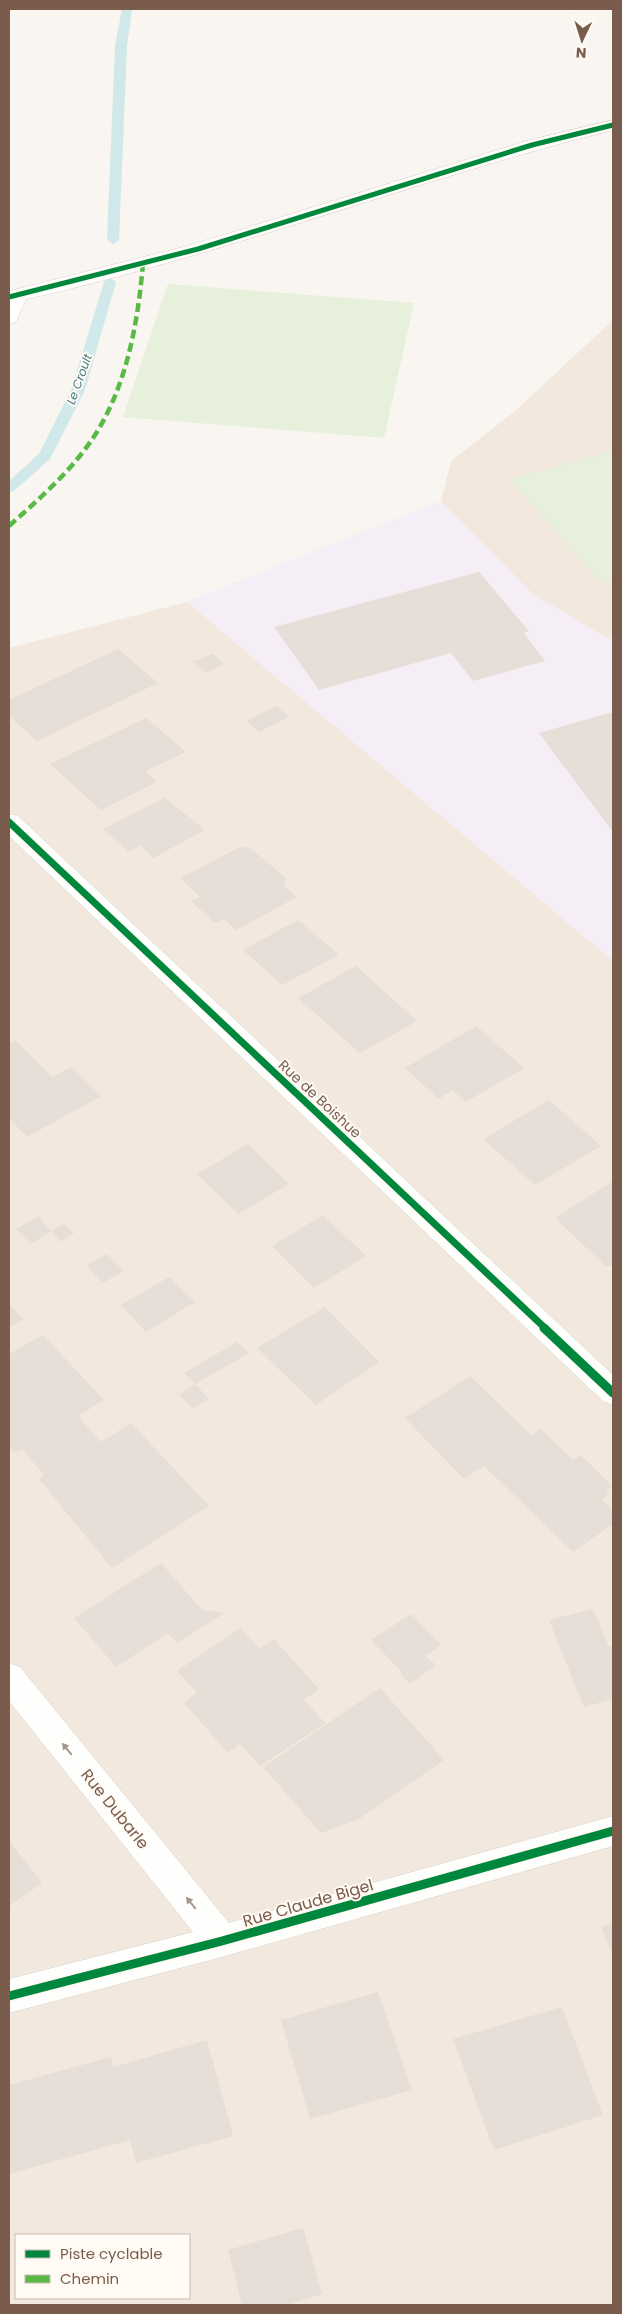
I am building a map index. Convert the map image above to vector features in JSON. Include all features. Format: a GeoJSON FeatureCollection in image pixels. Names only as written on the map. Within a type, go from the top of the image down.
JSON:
{"type":"FeatureCollection","features":[{"type":"Feature","properties":{"kind":"street"},"geometry":{"type":"LineString","coordinates":[[9,318],[13,296],[198,249],[532,145],[613,125]]}},
{"type":"Feature","properties":{"kind":"street","name":"Rue de Boishue"},"geometry":{"type":"LineString","coordinates":[[9,822],[613,1394]]}},
{"type":"Feature","properties":{"kind":"street","name":"Rue Dubarle"},"geometry":{"type":"LineString","coordinates":[[9,1677],[222,1941]]}},
{"type":"Feature","properties":{"kind":"street","name":"Rue Claude Bigel"},"geometry":{"type":"LineString","coordinates":[[9,1996],[222,1941],[613,1831]]}},
{"type":"Feature","properties":{"kind":"shaded area"},"geometry":{"type":"Polygon","coordinates":[[[613,320],[613,2305],[9,2305],[9,648],[187,602],[441,501],[451,461],[515,411],[613,320]]]}},
{"type":"Feature","properties":{"kind":"shaded area"},"geometry":{"type":"Polygon","coordinates":[[[441,501],[533,594],[609,639],[613,638],[613,961],[187,602],[441,501]]]}},
{"type":"Feature","properties":{"kind":"green space"},"geometry":{"type":"Polygon","coordinates":[[[168,284],[414,303],[384,438],[123,417],[168,284]]]}},
{"type":"Feature","properties":{"kind":"green space"},"geometry":{"type":"Polygon","coordinates":[[[613,451],[613,578],[600,582],[510,479],[613,451]]]}},
{"type":"Feature","properties":{"kind":"building"},"geometry":{"type":"Polygon","coordinates":[[[479,572],[529,631],[524,633],[545,661],[473,681],[451,653],[319,690],[274,627],[479,572]]]}},
{"type":"Feature","properties":{"kind":"building"},"geometry":{"type":"Polygon","coordinates":[[[118,649],[158,683],[37,741],[9,716],[9,700],[118,649]]]}},
{"type":"Feature","properties":{"kind":"building"},"geometry":{"type":"Polygon","coordinates":[[[212,654],[224,664],[206,673],[193,662],[212,654]]]}},
{"type":"Feature","properties":{"kind":"building"},"geometry":{"type":"Polygon","coordinates":[[[276,706],[289,717],[259,732],[246,721],[276,706]]]}},
{"type":"Feature","properties":{"kind":"building"},"geometry":{"type":"Polygon","coordinates":[[[613,712],[613,832],[539,733],[613,712]]]}},
{"type":"Feature","properties":{"kind":"building"},"geometry":{"type":"Polygon","coordinates":[[[146,718],[186,752],[146,771],[157,782],[101,810],[50,764],[146,718]]]}},
{"type":"Feature","properties":{"kind":"building"},"geometry":{"type":"Polygon","coordinates":[[[165,798],[205,830],[153,858],[140,845],[129,852],[103,829],[165,798]]]}},
{"type":"Feature","properties":{"kind":"building"},"geometry":{"type":"Polygon","coordinates":[[[240,847],[250,848],[285,877],[285,887],[297,897],[236,930],[224,919],[215,923],[191,901],[200,897],[180,878],[240,847]]]}},
{"type":"Feature","properties":{"kind":"building"},"geometry":{"type":"Polygon","coordinates":[[[298,920],[339,955],[282,985],[243,950],[298,920]]]}},
{"type":"Feature","properties":{"kind":"building"},"geometry":{"type":"Polygon","coordinates":[[[356,966],[417,1021],[360,1053],[298,998],[356,966]]]}},
{"type":"Feature","properties":{"kind":"building"},"geometry":{"type":"Polygon","coordinates":[[[476,1026],[524,1068],[466,1102],[452,1090],[439,1099],[405,1068],[476,1026]]]}},
{"type":"Feature","properties":{"kind":"building"},"geometry":{"type":"Polygon","coordinates":[[[15,1040],[52,1077],[72,1067],[101,1096],[27,1137],[9,1118],[9,1044],[15,1040]]]}},
{"type":"Feature","properties":{"kind":"building"},"geometry":{"type":"Polygon","coordinates":[[[549,1100],[601,1146],[535,1185],[483,1139],[549,1100]]]}},
{"type":"Feature","properties":{"kind":"building"},"geometry":{"type":"Polygon","coordinates":[[[248,1144],[289,1184],[238,1214],[197,1174],[248,1144]]]}},
{"type":"Feature","properties":{"kind":"building"},"geometry":{"type":"Polygon","coordinates":[[[613,1181],[613,1264],[607,1267],[555,1218],[613,1181]]]}},
{"type":"Feature","properties":{"kind":"building"},"geometry":{"type":"Polygon","coordinates":[[[323,1215],[366,1256],[314,1288],[272,1246],[323,1215]]]}},
{"type":"Feature","properties":{"kind":"building"},"geometry":{"type":"Polygon","coordinates":[[[38,1216],[51,1231],[31,1244],[16,1229],[38,1216]]]}},
{"type":"Feature","properties":{"kind":"building"},"geometry":{"type":"Polygon","coordinates":[[[64,1224],[74,1233],[61,1242],[51,1231],[64,1224]]]}},
{"type":"Feature","properties":{"kind":"building"},"geometry":{"type":"Polygon","coordinates":[[[107,1254],[124,1271],[103,1283],[86,1266],[107,1254]]]}},
{"type":"Feature","properties":{"kind":"building"},"geometry":{"type":"Polygon","coordinates":[[[169,1277],[195,1302],[146,1332],[121,1305],[169,1277]]]}},
{"type":"Feature","properties":{"kind":"building"},"geometry":{"type":"Polygon","coordinates":[[[9,1304],[23,1319],[9,1328],[9,1304]]]}},
{"type":"Feature","properties":{"kind":"building"},"geometry":{"type":"Polygon","coordinates":[[[325,1307],[379,1362],[316,1405],[257,1348],[325,1307]]]}},
{"type":"Feature","properties":{"kind":"building"},"geometry":{"type":"Polygon","coordinates":[[[43,1335],[104,1400],[78,1416],[101,1442],[131,1423],[209,1506],[112,1568],[39,1479],[44,1475],[22,1449],[14,1453],[9,1446],[9,1354],[43,1335]]]}},
{"type":"Feature","properties":{"kind":"building"},"geometry":{"type":"Polygon","coordinates":[[[237,1342],[249,1353],[195,1384],[184,1373],[237,1342]]]}},
{"type":"Feature","properties":{"kind":"building"},"geometry":{"type":"Polygon","coordinates":[[[470,1376],[531,1435],[541,1429],[573,1460],[581,1455],[612,1486],[606,1491],[610,1495],[602,1499],[613,1511],[613,1524],[573,1552],[484,1466],[464,1479],[405,1418],[470,1376]]]}},
{"type":"Feature","properties":{"kind":"building"},"geometry":{"type":"Polygon","coordinates":[[[195,1384],[209,1399],[194,1409],[179,1395],[195,1384]]]}},
{"type":"Feature","properties":{"kind":"building"},"geometry":{"type":"Polygon","coordinates":[[[161,1563],[202,1610],[225,1613],[177,1643],[168,1633],[116,1667],[74,1618],[161,1563]]]}},
{"type":"Feature","properties":{"kind":"building"},"geometry":{"type":"Polygon","coordinates":[[[593,1609],[609,1647],[613,1645],[613,1699],[584,1707],[549,1620],[593,1609]]]}},
{"type":"Feature","properties":{"kind":"building"},"geometry":{"type":"Polygon","coordinates":[[[411,1614],[441,1645],[425,1656],[436,1665],[410,1684],[400,1674],[402,1672],[371,1640],[411,1614]]]}},
{"type":"Feature","properties":{"kind":"building"},"geometry":{"type":"Polygon","coordinates":[[[240,1628],[260,1649],[274,1639],[319,1689],[304,1700],[325,1723],[260,1766],[240,1744],[228,1753],[184,1703],[197,1693],[177,1671],[240,1628]]]}},
{"type":"Feature","properties":{"kind":"building"},"geometry":{"type":"Polygon","coordinates":[[[380,1688],[444,1760],[359,1819],[321,1833],[263,1767],[380,1688]]]}},
{"type":"Feature","properties":{"kind":"building"},"geometry":{"type":"Polygon","coordinates":[[[9,1840],[42,1883],[9,1906],[9,1840]]]}},
{"type":"Feature","properties":{"kind":"building"},"geometry":{"type":"Polygon","coordinates":[[[613,1924],[613,1955],[601,1927],[613,1924]]]}},
{"type":"Feature","properties":{"kind":"building"},"geometry":{"type":"Polygon","coordinates":[[[378,1992],[412,2090],[310,2119],[281,2020],[378,1992]]]}},
{"type":"Feature","properties":{"kind":"building"},"geometry":{"type":"Polygon","coordinates":[[[562,2007],[603,2115],[494,2150],[453,2039],[562,2007]]]}},
{"type":"Feature","properties":{"kind":"building"},"geometry":{"type":"Polygon","coordinates":[[[207,2040],[233,2136],[136,2163],[130,2140],[9,2174],[9,2085],[111,2057],[113,2067],[207,2040]]]}},
{"type":"Feature","properties":{"kind":"building"},"geometry":{"type":"Polygon","coordinates":[[[303,2228],[322,2294],[287,2305],[242,2305],[228,2250],[303,2228]]]}},
{"type":"Feature","properties":{"kind":"waterway","name":"Le Croult"},"geometry":{"type":"LineString","coordinates":[[113,240],[121,46],[127,9]]}},
{"type":"Feature","properties":{"kind":"waterway","name":"Le Croult"},"geometry":{"type":"LineString","coordinates":[[9,488],[45,456],[78,390],[110,282]]}},
{"type":"Feature","properties":{"kind":"marked path"},"geometry":{"type":"LineString","coordinates":[[9,526],[63,475],[82,453],[102,423],[121,380],[128,356],[138,307],[143,263]]}},
{"type":"Feature","properties":{"kind":"cycle path"},"geometry":{"type":"LineString","coordinates":[[9,297],[198,249],[532,145],[613,125]]}},
{"type":"Feature","properties":{"kind":"cycle path"},"geometry":{"type":"LineString","coordinates":[[9,822],[613,1393]]}},
{"type":"Feature","properties":{"kind":"cycle path"},"geometry":{"type":"LineString","coordinates":[[9,1996],[222,1941],[613,1831]]}}]}
